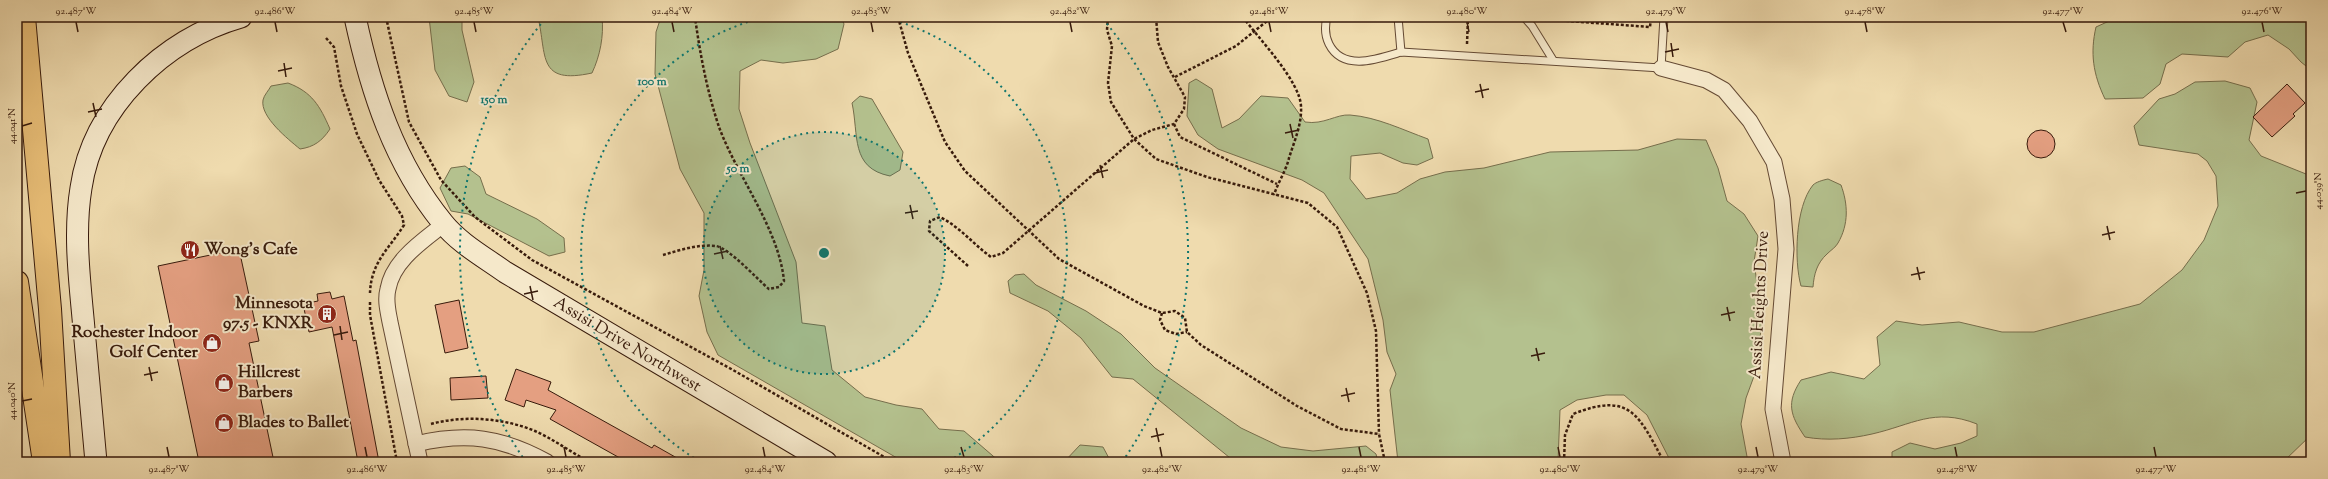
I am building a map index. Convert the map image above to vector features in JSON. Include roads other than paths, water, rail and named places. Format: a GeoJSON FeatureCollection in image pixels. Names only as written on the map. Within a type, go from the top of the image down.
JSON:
{"type":"FeatureCollection","features":[{"type":"Feature","properties":{"kind":"highway"},"geometry":{"type":"LineString","coordinates":[[24,17],[50,308],[59,462]]}},
{"type":"Feature","properties":{"kind":"highway"},"geometry":{"type":"LineString","coordinates":[[17,282],[44,462]]}},
{"type":"Feature","properties":{"kind":"main road"},"geometry":{"type":"LineString","coordinates":[[96,462],[79,272],[78,232],[81,187],[91,152],[108,117],[124,93],[147,70],[191,37],[211,27],[241,17]]}},
{"type":"Feature","properties":{"kind":"main road","name":"Assisi Drive Northwest"},"geometry":{"type":"LineString","coordinates":[[355,17],[372,86],[392,140],[420,190],[444,224],[469,246],[505,272],[826,462]]}},
{"type":"Feature","properties":{"kind":"street","name":"Assisi Heights Drive"},"geometry":{"type":"LineString","coordinates":[[1661,68],[1706,80],[1724,90],[1750,121],[1774,162],[1782,199],[1786,248],[1772,409],[1783,462]]}},
{"type":"Feature","properties":{"kind":"street"},"geometry":{"type":"LineString","coordinates":[[420,462],[390,322],[387,289],[391,278],[402,260],[444,224]]}},
{"type":"Feature","properties":{"kind":"street"},"geometry":{"type":"LineString","coordinates":[[416,444],[455,437],[490,439],[531,453],[547,462]]}},
{"type":"Feature","properties":{"kind":"lane"},"geometry":{"type":"LineString","coordinates":[[1327,17],[1327,40],[1333,51],[1348,61],[1372,61],[1401,52],[1552,60],[1661,68],[1664,17]]}},
{"type":"Feature","properties":{"kind":"lane"},"geometry":{"type":"LineString","coordinates":[[1398,17],[1401,52]]}},
{"type":"Feature","properties":{"kind":"lane"},"geometry":{"type":"LineString","coordinates":[[1524,17],[1532,26],[1552,60]]}},
{"type":"Feature","properties":{"kind":"place","name":"Wong's Cafe"},"geometry":{"type":"Point","coordinates":[190,250]}},
{"type":"Feature","properties":{"kind":"place","name":"Minnesota 97.5 - KNXR"},"geometry":{"type":"Point","coordinates":[327,314]}},
{"type":"Feature","properties":{"kind":"place","name":"Rochester Indoor Golf Center"},"geometry":{"type":"Point","coordinates":[212,343]}},
{"type":"Feature","properties":{"kind":"place","name":"Hillcrest Barbers"},"geometry":{"type":"Point","coordinates":[224,383]}},
{"type":"Feature","properties":{"kind":"place","name":"Blades to Ballet"},"geometry":{"type":"Point","coordinates":[224,423]}}]}
